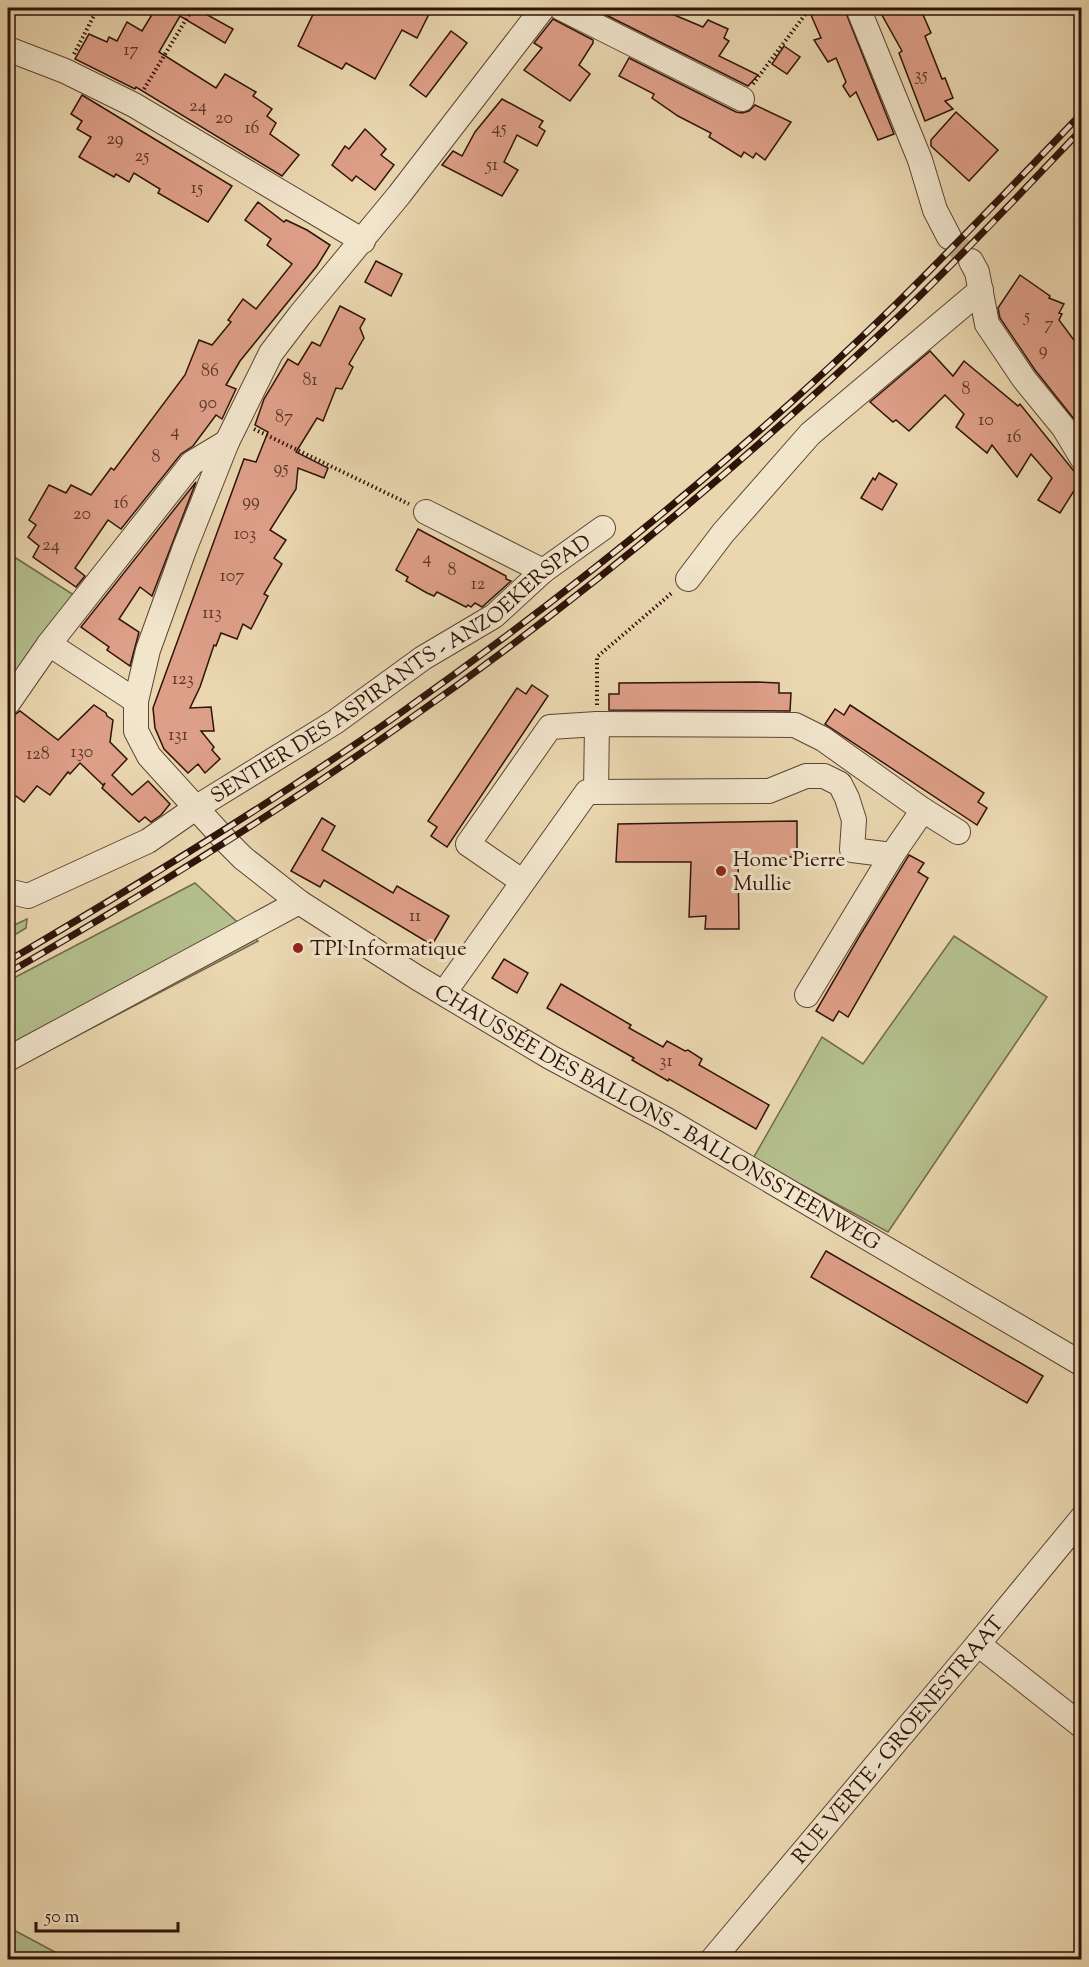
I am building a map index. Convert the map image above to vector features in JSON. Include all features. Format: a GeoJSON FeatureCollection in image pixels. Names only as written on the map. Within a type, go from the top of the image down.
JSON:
{"type":"FeatureCollection","features":[{"type":"Feature","properties":{"kind":"street","name":"CHAUSSÉE DES BALLONS - BALLONSSTEENWEG"},"geometry":{"type":"LineString","coordinates":[[543,8],[363,241],[271,353],[233,432],[184,550],[152,639],[136,701],[136,731],[149,756],[243,858],[299,902],[550,1057],[667,1120],[1082,1364]]}},
{"type":"Feature","properties":{"kind":"street"},"geometry":{"type":"LineString","coordinates":[[561,8],[742,99]]}},
{"type":"Feature","properties":{"kind":"street"},"geometry":{"type":"LineString","coordinates":[[858,8],[920,160],[935,210],[949,237]]}},
{"type":"Feature","properties":{"kind":"street"},"geometry":{"type":"LineString","coordinates":[[8,49],[65,70],[134,105],[363,241]]}},
{"type":"Feature","properties":{"kind":"street"},"geometry":{"type":"LineString","coordinates":[[971,261],[977,272],[987,324],[1024,378],[1080,451]]}},
{"type":"Feature","properties":{"kind":"street"},"geometry":{"type":"LineString","coordinates":[[688,579],[723,533],[810,434],[981,290]]}},
{"type":"Feature","properties":{"kind":"street"},"geometry":{"type":"LineString","coordinates":[[8,703],[49,644],[192,463],[233,432]]}},
{"type":"Feature","properties":{"kind":"street"},"geometry":{"type":"LineString","coordinates":[[426,512],[543,571]]}},
{"type":"Feature","properties":{"kind":"street","name":"SENTIER DES ASPIRANTS - ANZOEKERSPAD"},"geometry":{"type":"LineString","coordinates":[[8,891],[28,896],[148,841],[197,807],[335,722],[423,658],[494,616],[543,571],[603,528]]}},
{"type":"Feature","properties":{"kind":"street"},"geometry":{"type":"LineString","coordinates":[[49,644],[136,701]]}},
{"type":"Feature","properties":{"kind":"street"},"geometry":{"type":"LineString","coordinates":[[596,792],[597,724]]}},
{"type":"Feature","properties":{"kind":"street"},"geometry":{"type":"LineString","coordinates":[[523,882],[468,844],[550,727],[597,724],[795,725],[823,739],[958,832]]}},
{"type":"Feature","properties":{"kind":"street"},"geometry":{"type":"LineString","coordinates":[[444,993],[587,792],[769,791],[806,776],[824,776],[840,784],[847,798],[854,820],[852,850],[892,855]]}},
{"type":"Feature","properties":{"kind":"street"},"geometry":{"type":"LineString","coordinates":[[807,995],[892,855],[923,810]]}},
{"type":"Feature","properties":{"kind":"street"},"geometry":{"type":"LineString","coordinates":[[8,1059],[299,902]]}},
{"type":"Feature","properties":{"kind":"street","name":"RUE VERTE - GROENESTRAAT"},"geometry":{"type":"LineString","coordinates":[[712,1959],[1082,1518]]}},
{"type":"Feature","properties":{"kind":"street"},"geometry":{"type":"LineString","coordinates":[[978,1644],[1082,1726]]}},
{"type":"Feature","properties":{"kind":"path"},"geometry":{"type":"LineString","coordinates":[[65,70],[98,8]]}},
{"type":"Feature","properties":{"kind":"path"},"geometry":{"type":"LineString","coordinates":[[134,105],[193,8]]}},
{"type":"Feature","properties":{"kind":"path"},"geometry":{"type":"LineString","coordinates":[[742,99],[810,8]]}},
{"type":"Feature","properties":{"kind":"path"},"geometry":{"type":"LineString","coordinates":[[233,432],[426,512]]}},
{"type":"Feature","properties":{"kind":"path"},"geometry":{"type":"LineString","coordinates":[[597,724],[597,657],[688,579]]}},
{"type":"Feature","properties":{"kind":"green space"},"geometry":{"type":"Polygon","coordinates":[[[8,553],[77,597],[8,692],[8,553]]]}},
{"type":"Feature","properties":{"kind":"green space"},"geometry":{"type":"Polygon","coordinates":[[[195,883],[258,941],[8,1072],[8,981],[195,883]]]}},
{"type":"Feature","properties":{"kind":"green space"},"geometry":{"type":"Polygon","coordinates":[[[27,919],[26,928],[8,939],[8,928],[27,919]]]}},
{"type":"Feature","properties":{"kind":"green space"},"geometry":{"type":"Polygon","coordinates":[[[954,936],[1047,997],[888,1232],[802,1185],[742,1178],[822,1037],[863,1064],[954,936]]]}},
{"type":"Feature","properties":{"kind":"green space"},"geometry":{"type":"Polygon","coordinates":[[[8,1927],[68,1959],[8,1959],[8,1927]]]}},
{"type":"Feature","properties":{"kind":"building"},"geometry":{"type":"Polygon","coordinates":[[[156,8],[195,8],[233,29],[225,43],[180,16],[159,52],[216,88],[225,74],[256,92],[253,96],[272,109],[267,116],[276,123],[270,134],[299,155],[282,176],[136,87],[135,89],[75,59],[89,34],[107,42],[109,37],[117,41],[127,22],[142,31],[156,8]]]}},
{"type":"Feature","properties":{"kind":"building"},"geometry":{"type":"Polygon","coordinates":[[[316,8],[422,8],[430,12],[417,38],[402,30],[375,79],[346,63],[342,69],[298,46],[316,8]]]}},
{"type":"Feature","properties":{"kind":"building"},"geometry":{"type":"Polygon","coordinates":[[[592,8],[675,8],[672,14],[703,27],[708,20],[728,29],[724,38],[729,41],[719,56],[758,75],[748,86],[592,8]]]}},
{"type":"Feature","properties":{"kind":"building"},"geometry":{"type":"Polygon","coordinates":[[[808,8],[844,8],[894,134],[878,140],[856,92],[850,97],[843,86],[846,82],[836,58],[828,62],[814,40],[821,38],[808,8]]]}},
{"type":"Feature","properties":{"kind":"building"},"geometry":{"type":"Polygon","coordinates":[[[878,8],[920,8],[931,33],[925,36],[942,79],[945,78],[953,98],[945,101],[953,109],[925,121],[899,53],[902,51],[878,8]]]}},
{"type":"Feature","properties":{"kind":"building"},"geometry":{"type":"Polygon","coordinates":[[[553,19],[593,40],[579,65],[590,74],[570,101],[524,70],[542,48],[534,43],[553,19]]]}},
{"type":"Feature","properties":{"kind":"building"},"geometry":{"type":"Polygon","coordinates":[[[451,31],[467,43],[426,97],[410,85],[451,31]]]}},
{"type":"Feature","properties":{"kind":"building"},"geometry":{"type":"Polygon","coordinates":[[[784,46],[800,57],[787,74],[772,64],[784,46]]]}},
{"type":"Feature","properties":{"kind":"building"},"geometry":{"type":"Polygon","coordinates":[[[629,58],[736,112],[749,111],[755,105],[791,122],[765,160],[756,153],[753,158],[744,152],[741,157],[709,137],[711,133],[678,116],[652,98],[654,94],[619,76],[629,58]]]}},
{"type":"Feature","properties":{"kind":"building"},"geometry":{"type":"Polygon","coordinates":[[[82,95],[232,186],[208,222],[158,193],[160,189],[134,173],[129,182],[116,174],[114,177],[79,157],[91,137],[77,129],[82,121],[71,114],[82,95]]]}},
{"type":"Feature","properties":{"kind":"building"},"geometry":{"type":"Polygon","coordinates":[[[502,99],[543,121],[539,127],[545,131],[537,146],[517,135],[504,162],[518,170],[502,196],[442,165],[453,151],[462,156],[475,132],[502,99]]]}},
{"type":"Feature","properties":{"kind":"building"},"geometry":{"type":"Polygon","coordinates":[[[956,112],[998,150],[969,181],[931,146],[931,140],[956,112]]]}},
{"type":"Feature","properties":{"kind":"building"},"geometry":{"type":"Polygon","coordinates":[[[365,129],[386,149],[381,155],[394,165],[375,190],[356,176],[352,181],[332,165],[345,146],[349,149],[365,129]]]}},
{"type":"Feature","properties":{"kind":"building"},"geometry":{"type":"Polygon","coordinates":[[[258,202],[284,222],[286,220],[307,230],[330,245],[317,266],[240,361],[226,385],[236,389],[222,419],[216,415],[193,446],[181,454],[121,529],[108,520],[75,568],[85,576],[76,587],[33,557],[39,546],[28,537],[36,525],[29,520],[49,485],[66,493],[71,485],[91,495],[111,468],[114,470],[185,375],[199,340],[212,345],[231,322],[228,320],[243,299],[256,309],[292,264],[267,245],[271,239],[245,220],[258,202]]]}},
{"type":"Feature","properties":{"kind":"building"},"geometry":{"type":"Polygon","coordinates":[[[376,261],[402,274],[391,296],[365,282],[376,261]]]}},
{"type":"Feature","properties":{"kind":"building"},"geometry":{"type":"Polygon","coordinates":[[[1020,275],[1050,296],[1049,298],[1064,304],[1059,313],[1062,314],[1059,320],[1082,351],[1082,429],[1035,370],[1000,318],[998,308],[1020,275]]]}},
{"type":"Feature","properties":{"kind":"building"},"geometry":{"type":"Polygon","coordinates":[[[340,306],[365,319],[360,328],[364,338],[349,364],[353,367],[342,389],[336,388],[323,421],[317,418],[296,452],[328,468],[324,478],[298,468],[296,489],[270,530],[286,540],[274,558],[282,564],[264,594],[268,596],[251,629],[243,624],[237,639],[221,633],[216,646],[214,645],[200,687],[190,708],[211,707],[214,731],[201,731],[220,759],[205,773],[198,764],[188,773],[164,749],[155,728],[153,708],[244,459],[256,462],[268,432],[255,425],[264,399],[288,359],[298,365],[312,342],[320,346],[340,306]]]}},
{"type":"Feature","properties":{"kind":"building"},"geometry":{"type":"Polygon","coordinates":[[[930,351],[953,376],[964,361],[1018,406],[1020,404],[1077,475],[1082,478],[1060,513],[1038,500],[1052,478],[1031,454],[1017,477],[992,445],[987,453],[956,427],[964,414],[945,395],[909,431],[896,420],[893,422],[870,402],[930,351]]]}},
{"type":"Feature","properties":{"kind":"building"},"geometry":{"type":"Polygon","coordinates":[[[879,473],[897,484],[882,510],[861,498],[873,478],[875,480],[879,473]]]}},
{"type":"Feature","properties":{"kind":"building"},"geometry":{"type":"Polygon","coordinates":[[[196,482],[152,596],[140,587],[119,619],[139,632],[130,666],[107,650],[109,647],[81,627],[196,482]]]}},
{"type":"Feature","properties":{"kind":"building"},"geometry":{"type":"Polygon","coordinates":[[[418,529],[506,576],[506,579],[511,581],[482,607],[475,603],[471,607],[468,605],[466,607],[437,592],[434,596],[427,593],[406,581],[408,577],[396,570],[418,529]]]}},
{"type":"Feature","properties":{"kind":"building"},"geometry":{"type":"Polygon","coordinates":[[[619,683],[779,683],[779,693],[791,693],[790,711],[609,710],[609,694],[619,694],[619,683]]]}},
{"type":"Feature","properties":{"kind":"building"},"geometry":{"type":"Polygon","coordinates":[[[532,685],[548,696],[447,847],[431,836],[437,827],[428,821],[517,688],[526,694],[532,685]]]}},
{"type":"Feature","properties":{"kind":"building"},"geometry":{"type":"Polygon","coordinates":[[[94,705],[113,720],[110,742],[127,759],[112,775],[132,795],[148,781],[170,804],[151,822],[145,817],[139,822],[102,788],[105,783],[103,785],[80,763],[70,774],[68,772],[50,795],[37,786],[24,802],[8,790],[8,723],[13,716],[20,711],[58,740],[94,705]]]}},
{"type":"Feature","properties":{"kind":"building"},"geometry":{"type":"Polygon","coordinates":[[[850,705],[984,793],[978,802],[987,808],[977,825],[825,724],[835,709],[844,715],[850,705]]]}},
{"type":"Feature","properties":{"kind":"building"},"geometry":{"type":"Polygon","coordinates":[[[322,818],[335,826],[322,850],[393,893],[397,886],[449,916],[432,945],[324,880],[320,887],[291,871],[322,818]]]}},
{"type":"Feature","properties":{"kind":"building","name":"Home Pierre Mullie"},"geometry":{"type":"Polygon","coordinates":[[[797,821],[797,857],[738,857],[739,929],[705,929],[706,916],[689,917],[691,862],[616,862],[618,824],[797,821]]]}},
{"type":"Feature","properties":{"kind":"building"},"geometry":{"type":"Polygon","coordinates":[[[909,855],[924,863],[918,872],[928,878],[848,1017],[839,1011],[833,1021],[816,1011],[909,855]]]}},
{"type":"Feature","properties":{"kind":"building"},"geometry":{"type":"Polygon","coordinates":[[[504,959],[528,973],[517,993],[492,978],[504,959]]]}},
{"type":"Feature","properties":{"kind":"building"},"geometry":{"type":"Polygon","coordinates":[[[561,984],[631,1025],[629,1028],[663,1047],[667,1041],[685,1051],[688,1050],[702,1059],[699,1065],[769,1105],[756,1129],[669,1079],[668,1081],[632,1060],[634,1058],[547,1008],[561,984]]]}},
{"type":"Feature","properties":{"kind":"building"},"geometry":{"type":"Polygon","coordinates":[[[826,1251],[1043,1376],[1027,1403],[811,1277],[826,1251]]]}},
{"type":"Feature","properties":{"kind":"tunnel"},"geometry":{"type":"LineString","coordinates":[[949,237],[971,261]]}},
{"type":"Feature","properties":{"kind":"railway"},"geometry":{"type":"LineString","coordinates":[[8,961],[206,842],[351,747],[464,667],[592,570],[716,468],[836,361],[942,258],[1082,113]]}},
{"type":"Feature","properties":{"kind":"railway"},"geometry":{"type":"LineString","coordinates":[[8,973],[159,884],[356,757],[469,677],[597,579],[720,477],[840,371],[946,270],[1082,129]]}},
{"type":"Feature","properties":{"kind":"place","name":"Home Pierre Mullie"},"geometry":{"type":"Point","coordinates":[721,871]}},
{"type":"Feature","properties":{"kind":"place","name":"TPI Informatique"},"geometry":{"type":"Point","coordinates":[298,948]}}]}
